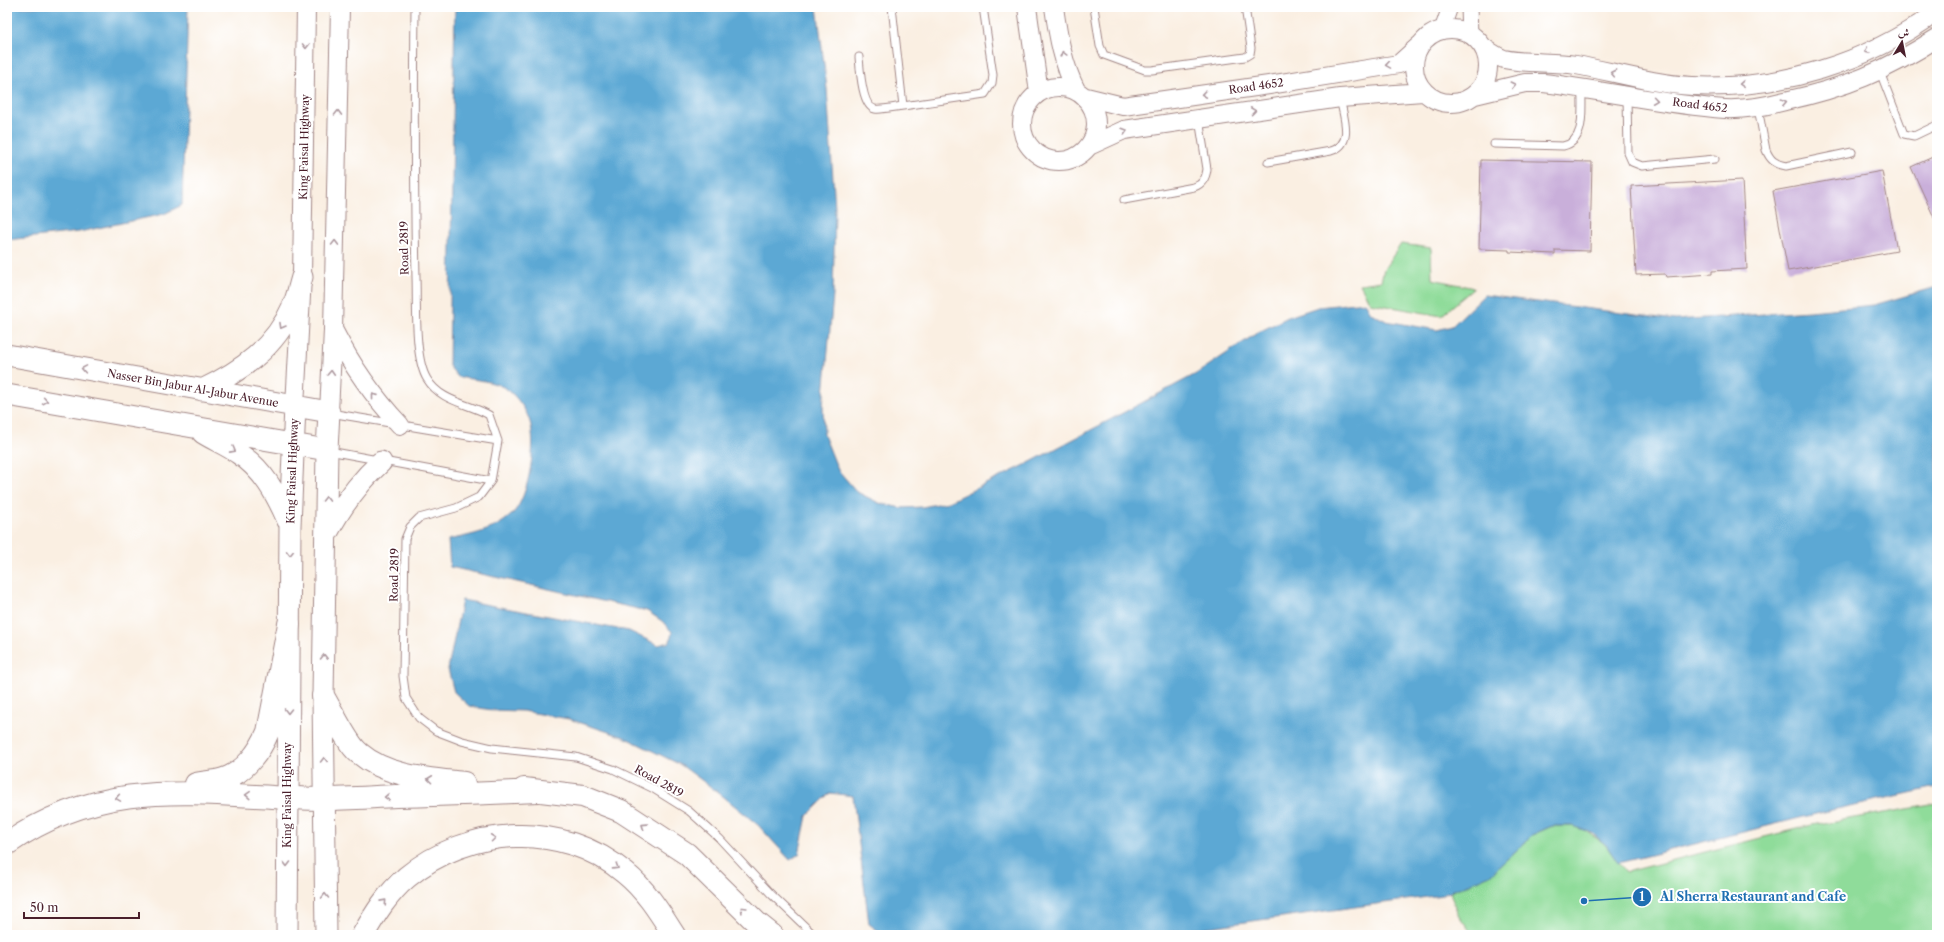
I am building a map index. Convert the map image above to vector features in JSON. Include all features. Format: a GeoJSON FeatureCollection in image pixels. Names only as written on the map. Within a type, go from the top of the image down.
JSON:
{"type":"FeatureCollection","features":[{"type":"Feature","properties":{"kind":"highway"},"geometry":{"type":"LineString","coordinates":[[7,844],[43,822],[63,813],[100,801],[225,779],[241,769],[255,756],[268,732],[289,624]]}},
{"type":"Feature","properties":{"kind":"highway"},"geometry":{"type":"LineString","coordinates":[[323,696],[358,753],[387,769],[424,778],[583,796],[621,811],[687,854],[757,923],[772,935]]}},
{"type":"Feature","properties":{"kind":"highway"},"geometry":{"type":"LineString","coordinates":[[143,794],[197,792],[324,799],[538,791]]}},
{"type":"Feature","properties":{"kind":"highway"},"geometry":{"type":"LineString","coordinates":[[363,935],[378,908],[406,878],[440,854],[477,840],[516,835],[555,839],[592,852],[625,873],[652,901],[674,935]]}},
{"type":"Feature","properties":{"kind":"main road"},"geometry":{"type":"LineString","coordinates":[[202,390],[231,376],[256,357],[267,346],[277,334],[293,307],[302,277]]}},
{"type":"Feature","properties":{"kind":"main road","name":"Nasser Bin Jabur Al-Jabur Avenue"},"geometry":{"type":"LineString","coordinates":[[7,355],[329,412]]}},
{"type":"Feature","properties":{"kind":"main road"},"geometry":{"type":"LineString","coordinates":[[7,395],[326,450]]}},
{"type":"Feature","properties":{"kind":"main road","name":"King Faisal Highway"},"geometry":{"type":"LineString","coordinates":[[287,935],[290,526],[292,444],[295,406]]}},
{"type":"Feature","properties":{"kind":"main road"},"geometry":{"type":"LineString","coordinates":[[326,935],[323,696],[326,450],[329,412]]}},
{"type":"Feature","properties":{"kind":"main road"},"geometry":{"type":"LineString","coordinates":[[186,425],[239,453],[262,474],[276,495],[290,526]]}},
{"type":"Feature","properties":{"kind":"main road"},"geometry":{"type":"LineString","coordinates":[[325,537],[344,504],[381,462]]}},
{"type":"Feature","properties":{"kind":"street","name":"King Faisal Highway"},"geometry":{"type":"LineString","coordinates":[[295,406],[302,277],[306,7]]}},
{"type":"Feature","properties":{"kind":"street"},"geometry":{"type":"LineString","coordinates":[[329,412],[333,330],[340,7]]}},
{"type":"Feature","properties":{"kind":"street"},"geometry":{"type":"LineString","coordinates":[[1028,7],[1039,92]]}},
{"type":"Feature","properties":{"kind":"street"},"geometry":{"type":"LineString","coordinates":[[1054,7],[1058,36],[1068,74],[1081,94],[1093,108],[1096,120],[1096,133],[1089,146],[1079,156],[1065,161],[1052,161],[1037,155],[1028,146],[1024,138],[1021,125],[1022,114],[1027,102],[1039,92],[1051,87],[1064,86],[1081,94]]}},
{"type":"Feature","properties":{"kind":"street"},"geometry":{"type":"LineString","coordinates":[[1442,30],[1450,7]]}},
{"type":"Feature","properties":{"kind":"street"},"geometry":{"type":"LineString","coordinates":[[1469,7],[1476,41],[1488,59],[1488,72],[1483,85],[1475,95],[1465,101],[1454,103],[1443,103],[1432,99],[1423,92],[1416,81],[1413,69],[1415,56],[1420,45],[1429,36],[1442,30],[1461,31],[1476,41]]}},
{"type":"Feature","properties":{"kind":"street","name":"Road 4652"},"geometry":{"type":"LineString","coordinates":[[1476,41],[1502,59],[1574,65],[1692,86],[1742,85],[1785,80],[1827,69],[1909,32],[1937,12]]}},
{"type":"Feature","properties":{"kind":"street","name":"Road 4652"},"geometry":{"type":"LineString","coordinates":[[1475,95],[1526,83],[1582,87],[1627,96],[1726,109],[1758,108],[1824,93],[1880,72],[1906,58],[1937,38]]}},
{"type":"Feature","properties":{"kind":"street","name":"Road 4652"},"geometry":{"type":"LineString","coordinates":[[1081,94],[1123,106],[1269,85],[1399,64],[1420,45]]}},
{"type":"Feature","properties":{"kind":"street"},"geometry":{"type":"LineString","coordinates":[[1089,146],[1124,130],[1340,98],[1423,92]]}},
{"type":"Feature","properties":{"kind":"street"},"geometry":{"type":"LineString","coordinates":[[333,330],[344,351],[365,383],[384,408],[400,425]]}},
{"type":"Feature","properties":{"kind":"lane","name":"Road 2819"},"geometry":{"type":"LineString","coordinates":[[414,7],[414,180],[418,329],[421,364],[427,380],[440,394],[489,415],[498,441],[491,481],[479,497],[456,508],[419,518],[410,527],[405,539],[403,676],[406,698],[419,718],[436,731],[462,742],[492,748],[576,758],[614,770],[652,788],[689,811],[719,838],[771,894],[814,935]]}},
{"type":"Feature","properties":{"kind":"lane"},"geometry":{"type":"LineString","coordinates":[[892,7],[903,106]]}},
{"type":"Feature","properties":{"kind":"lane"},"geometry":{"type":"LineString","coordinates":[[858,57],[865,100],[868,106],[875,109],[985,94],[990,89],[993,76],[983,7]]}},
{"type":"Feature","properties":{"kind":"lane"},"geometry":{"type":"LineString","coordinates":[[1094,7],[1100,46],[1104,56],[1145,70],[1152,70],[1245,57],[1250,54],[1251,48],[1245,7]]}},
{"type":"Feature","properties":{"kind":"lane"},"geometry":{"type":"LineString","coordinates":[[1880,72],[1904,134],[1914,136],[1937,125]]}},
{"type":"Feature","properties":{"kind":"lane"},"geometry":{"type":"LineString","coordinates":[[1494,144],[1563,146],[1573,142],[1579,133],[1582,87]]}},
{"type":"Feature","properties":{"kind":"lane"},"geometry":{"type":"LineString","coordinates":[[1627,96],[1628,153],[1632,162],[1642,166],[1715,159]]}},
{"type":"Feature","properties":{"kind":"lane"},"geometry":{"type":"LineString","coordinates":[[1268,162],[1331,151],[1339,147],[1346,135],[1340,98]]}},
{"type":"Feature","properties":{"kind":"lane"},"geometry":{"type":"LineString","coordinates":[[1758,108],[1766,150],[1773,162],[1779,165],[1786,166],[1852,152]]}},
{"type":"Feature","properties":{"kind":"lane"},"geometry":{"type":"LineString","coordinates":[[1124,200],[1194,187],[1201,184],[1206,177],[1207,169],[1199,119]]}},
{"type":"Feature","properties":{"kind":"lane","name":"Nasser Bin Jabur Al-Jabur Avenue"},"geometry":{"type":"LineString","coordinates":[[329,412],[498,441]]}},
{"type":"Feature","properties":{"kind":"lane"},"geometry":{"type":"LineString","coordinates":[[326,450],[381,462],[491,481]]}},
{"type":"Feature","properties":{"kind":"green space"},"geometry":{"type":"Polygon","coordinates":[[[1401,244],[1431,248],[1432,279],[1474,288],[1441,316],[1370,303],[1360,284],[1381,281],[1384,269],[1401,244]]]}},
{"type":"Feature","properties":{"kind":"green space"},"geometry":{"type":"Polygon","coordinates":[[[1937,804],[1937,935],[1473,935],[1457,913],[1450,892],[1490,875],[1534,834],[1552,826],[1572,826],[1582,829],[1604,843],[1626,872],[1812,825],[1937,804]]]}},
{"type":"Feature","properties":{"kind":"water"},"geometry":{"type":"Polygon","coordinates":[[[7,7],[188,7],[182,205],[164,214],[79,232],[7,240],[7,7]]]}},
{"type":"Feature","properties":{"kind":"water"},"geometry":{"type":"Polygon","coordinates":[[[455,7],[817,7],[827,89],[835,209],[833,295],[823,406],[824,435],[838,470],[857,492],[879,503],[901,508],[922,507],[948,502],[1025,465],[1196,374],[1257,333],[1288,317],[1318,307],[1365,302],[1371,313],[1386,321],[1437,330],[1452,326],[1484,295],[1675,320],[1874,305],[1937,287],[1937,787],[1832,810],[1618,863],[1606,845],[1592,833],[1572,826],[1552,826],[1534,834],[1490,875],[1442,895],[1151,935],[884,935],[869,924],[853,796],[830,793],[807,816],[799,854],[790,860],[758,825],[719,793],[681,765],[624,737],[569,719],[523,711],[491,710],[469,706],[454,692],[448,669],[462,600],[629,631],[658,645],[670,642],[672,632],[662,621],[647,611],[450,567],[448,540],[475,534],[492,528],[500,524],[514,512],[524,494],[528,482],[533,443],[529,418],[515,396],[497,384],[458,377],[449,366],[455,7]]]}},
{"type":"Feature","properties":{"kind":"building"},"geometry":{"type":"Polygon","coordinates":[[[1937,155],[1937,224],[1911,167],[1937,155]]]}},
{"type":"Feature","properties":{"kind":"building"},"geometry":{"type":"Polygon","coordinates":[[[1481,160],[1592,162],[1590,251],[1555,250],[1555,254],[1479,249],[1481,160]]]}},
{"type":"Feature","properties":{"kind":"building"},"geometry":{"type":"Polygon","coordinates":[[[1882,171],[1897,251],[1788,271],[1773,191],[1882,171]]]}},
{"type":"Feature","properties":{"kind":"building"},"geometry":{"type":"Polygon","coordinates":[[[1742,180],[1747,269],[1712,271],[1712,274],[1666,277],[1665,274],[1636,275],[1631,186],[1742,180]]]}},
{"type":"Feature","properties":{"kind":"place","name":"Al Sherra Restaurant and Cafe"},"geometry":{"type":"Point","coordinates":[1584,901]}}]}
